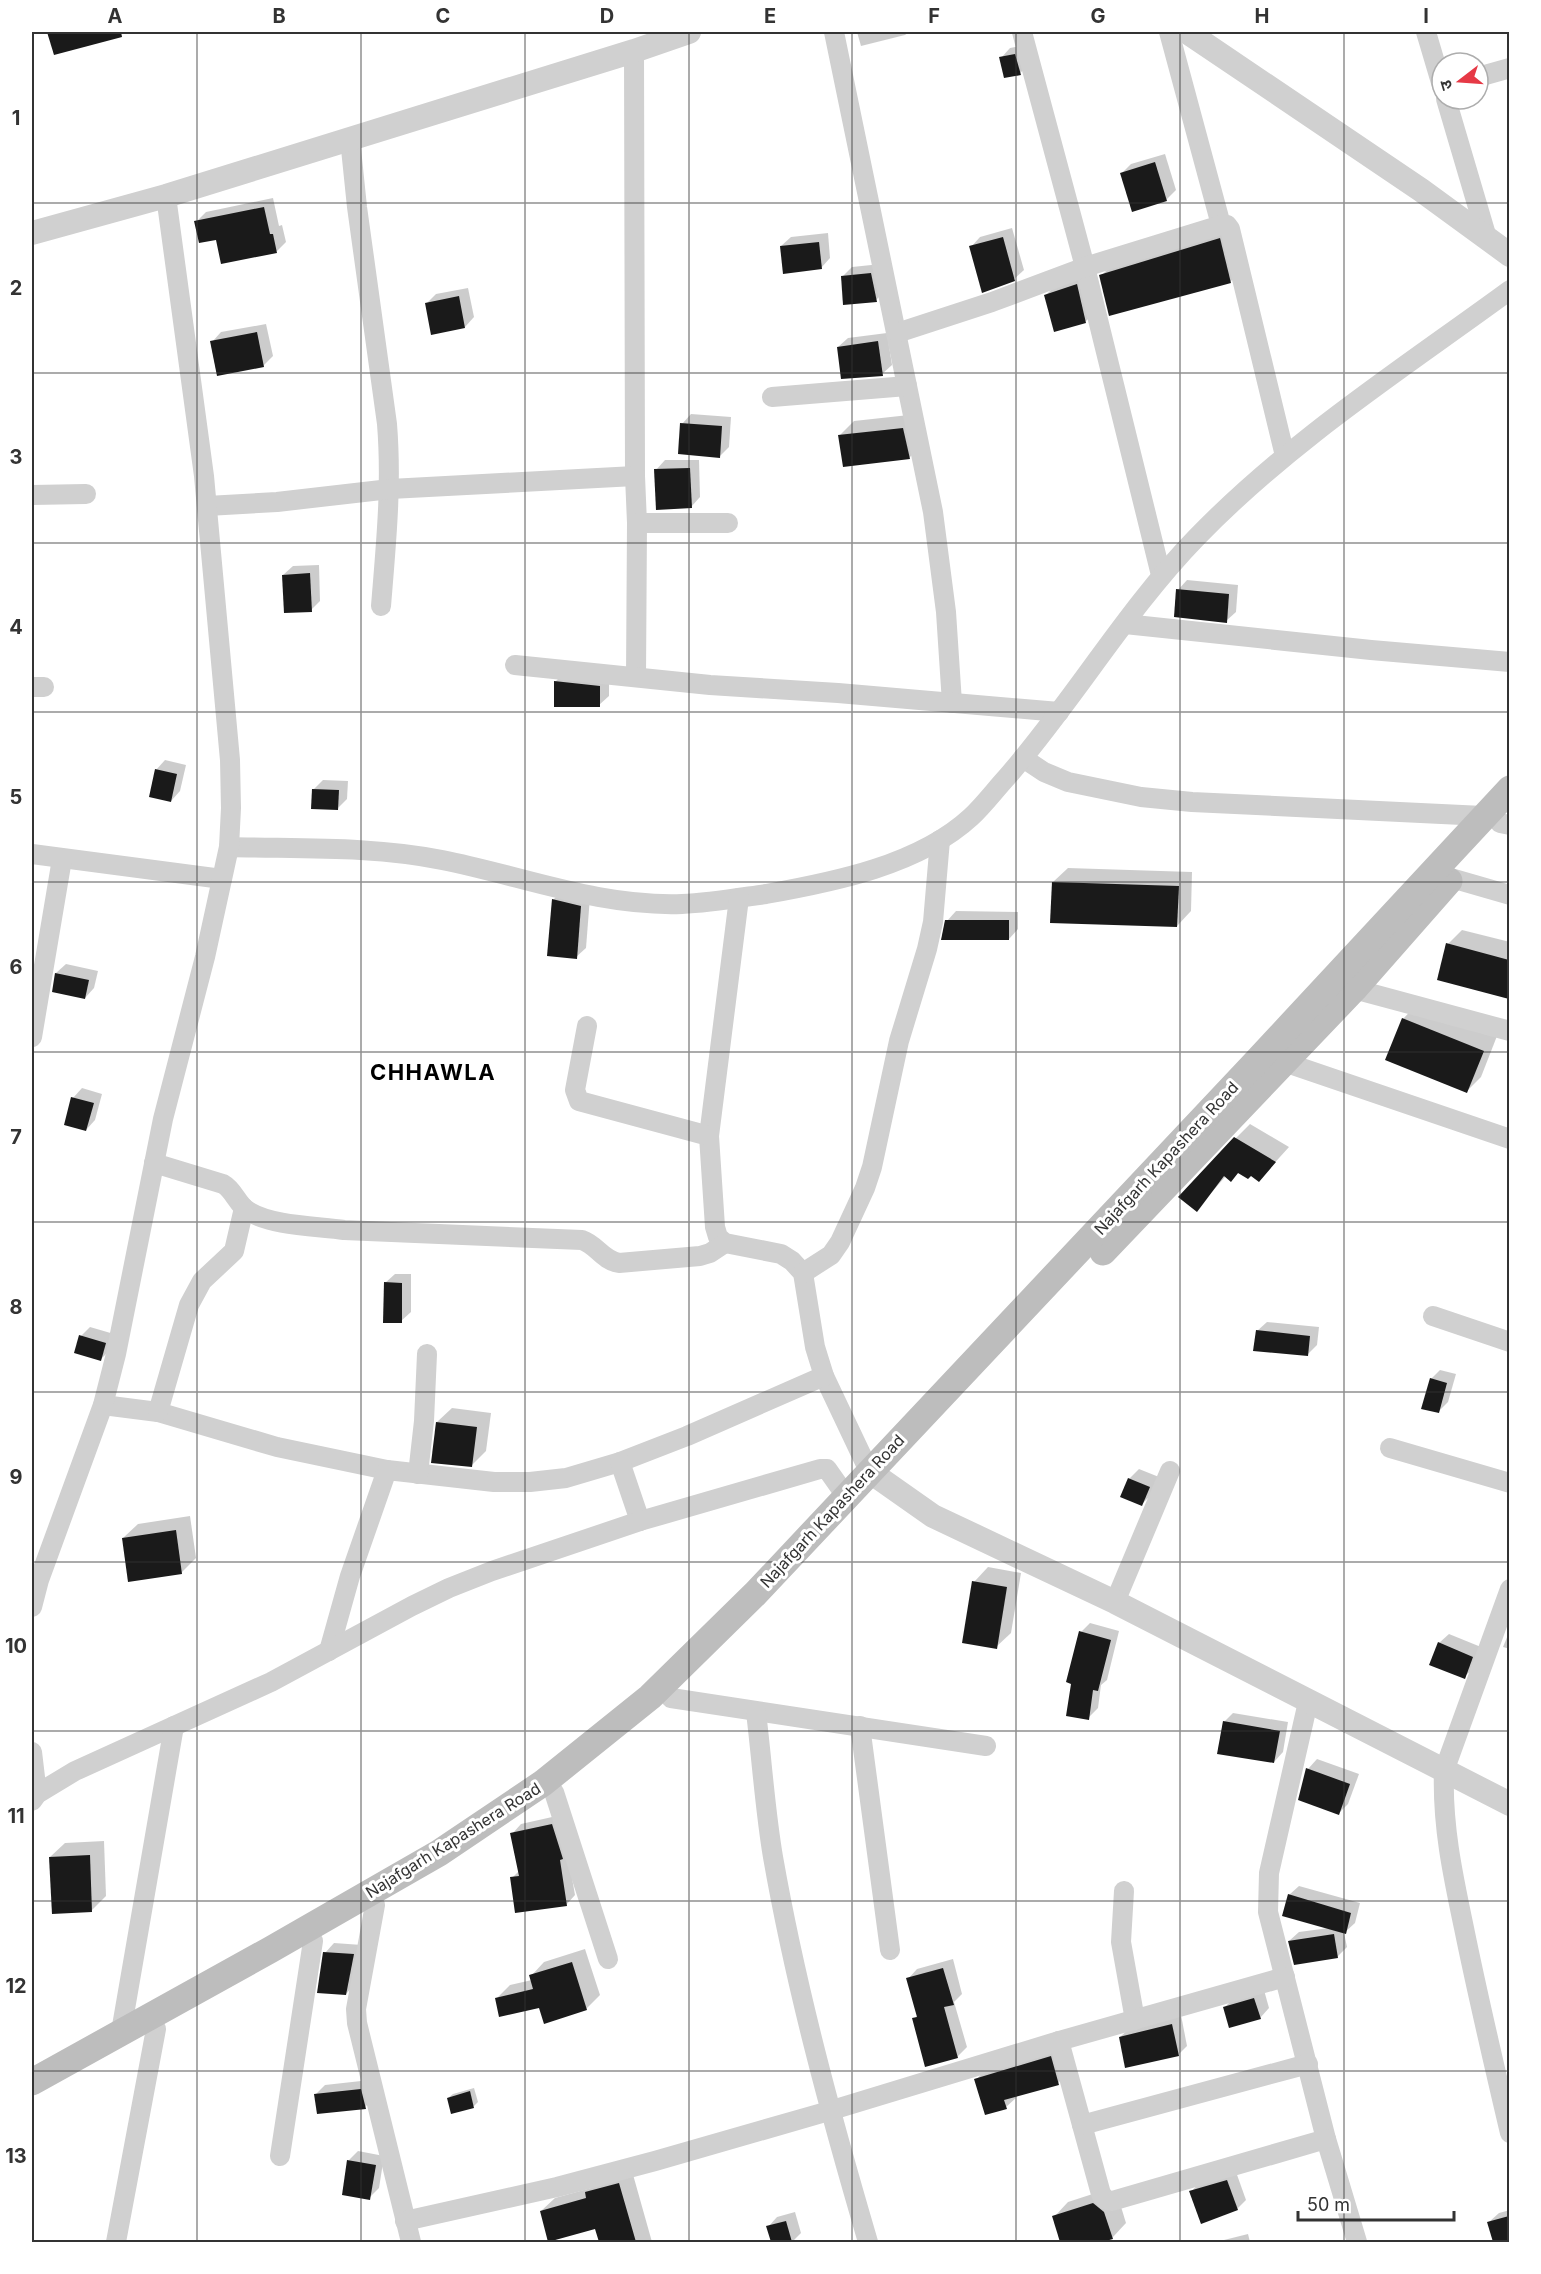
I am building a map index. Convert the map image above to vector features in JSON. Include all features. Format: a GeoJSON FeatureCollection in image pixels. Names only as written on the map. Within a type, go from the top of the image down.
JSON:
{"type":"FeatureCollection","features":[{"type":"Feature","properties":{"kind":"main road","name":"Najafgarh Kapashera Road"},"geometry":{"type":"LineString","coordinates":[[32,2082],[430,1858],[543,1783],[650,1697],[755,1594],[846,1496],[877,1476],[1248,1071],[1501,819],[1509,789]]}},
{"type":"Feature","properties":{"kind":"main road"},"geometry":{"type":"LineString","coordinates":[[32,2096],[313,1941],[498,1832],[609,1753],[671,1698],[799,1570],[877,1476],[1354,989],[1501,819]]}},
{"type":"Feature","properties":{"kind":"street"},"geometry":{"type":"LineString","coordinates":[[32,233],[166,196],[689,32]]}},
{"type":"Feature","properties":{"kind":"street"},"geometry":{"type":"LineString","coordinates":[[834,32],[933,512],[941,564],[952,704]]}},
{"type":"Feature","properties":{"kind":"street"},"geometry":{"type":"LineString","coordinates":[[1022,32],[1085,267],[1161,575]]}},
{"type":"Feature","properties":{"kind":"street"},"geometry":{"type":"LineString","coordinates":[[1169,32],[1221,225]]}},
{"type":"Feature","properties":{"kind":"street"},"geometry":{"type":"LineString","coordinates":[[1187,32],[1412,183],[1509,255]]}},
{"type":"Feature","properties":{"kind":"street"},"geometry":{"type":"LineString","coordinates":[[1426,32],[1432,51]]}},
{"type":"Feature","properties":{"kind":"street"},"geometry":{"type":"LineString","coordinates":[[634,51],[636,676]]}},
{"type":"Feature","properties":{"kind":"street"},"geometry":{"type":"LineString","coordinates":[[1490,74],[1509,68]]}},
{"type":"Feature","properties":{"kind":"street"},"geometry":{"type":"LineString","coordinates":[[1450,111],[1487,238]]}},
{"type":"Feature","properties":{"kind":"street"},"geometry":{"type":"LineString","coordinates":[[350,139],[358,218],[387,424],[390,489],[381,606]]}},
{"type":"Feature","properties":{"kind":"street"},"geometry":{"type":"LineString","coordinates":[[32,1607],[35,1580],[103,1405],[126,1311],[163,1119],[205,957],[229,847],[230,760],[207,506],[166,196]]}},
{"type":"Feature","properties":{"kind":"street"},"geometry":{"type":"LineString","coordinates":[[897,333],[992,302],[1085,267],[1227,225],[1230,229],[1284,456]]}},
{"type":"Feature","properties":{"kind":"street"},"geometry":{"type":"LineString","coordinates":[[229,847],[401,853],[440,859],[611,901],[650,905],[687,904],[739,898],[843,878],[888,864],[940,840],[973,815],[1023,758],[1161,575],[1229,505],[1284,456],[1384,379],[1509,290]]}},
{"type":"Feature","properties":{"kind":"street"},"geometry":{"type":"LineString","coordinates":[[772,397],[907,387]]}},
{"type":"Feature","properties":{"kind":"street"},"geometry":{"type":"LineString","coordinates":[[207,506],[277,502],[390,489],[635,476]]}},
{"type":"Feature","properties":{"kind":"street"},"geometry":{"type":"LineString","coordinates":[[32,495],[86,494]]}},
{"type":"Feature","properties":{"kind":"street"},"geometry":{"type":"LineString","coordinates":[[637,523],[728,523]]}},
{"type":"Feature","properties":{"kind":"street"},"geometry":{"type":"LineString","coordinates":[[1125,624],[1371,651],[1509,662]]}},
{"type":"Feature","properties":{"kind":"street"},"geometry":{"type":"LineString","coordinates":[[514,665],[636,676],[710,686],[838,693],[1059,712]]}},
{"type":"Feature","properties":{"kind":"street"},"geometry":{"type":"LineString","coordinates":[[1023,758],[1044,772],[1068,782],[1141,797],[1192,802],[1501,819]]}},
{"type":"Feature","properties":{"kind":"street"},"geometry":{"type":"LineString","coordinates":[[803,1273],[825,1259],[840,1242],[865,1188],[872,1167],[899,1041],[933,922],[940,840]]}},
{"type":"Feature","properties":{"kind":"street"},"geometry":{"type":"LineString","coordinates":[[32,854],[222,879]]}},
{"type":"Feature","properties":{"kind":"street"},"geometry":{"type":"LineString","coordinates":[[32,1037],[62,859]]}},
{"type":"Feature","properties":{"kind":"street"},"geometry":{"type":"LineString","coordinates":[[1451,879],[1509,895]]}},
{"type":"Feature","properties":{"kind":"street"},"geometry":{"type":"LineString","coordinates":[[739,898],[709,1136],[715,1227],[718,1237],[725,1243],[782,1254],[803,1273],[811,1325],[824,1376],[877,1476],[933,1516],[1115,1602],[1509,1804]]}},
{"type":"Feature","properties":{"kind":"street"},"geometry":{"type":"LineString","coordinates":[[1354,989],[1509,1031]]}},
{"type":"Feature","properties":{"kind":"street"},"geometry":{"type":"LineString","coordinates":[[587,1026],[576,1090],[579,1101],[709,1136]]}},
{"type":"Feature","properties":{"kind":"street"},"geometry":{"type":"LineString","coordinates":[[1284,1062],[1509,1139]]}},
{"type":"Feature","properties":{"kind":"street"},"geometry":{"type":"LineString","coordinates":[[154,1163],[223,1184],[229,1187],[244,1208],[271,1220],[344,1230],[582,1240],[590,1242],[610,1262],[619,1263],[699,1256],[710,1253],[725,1243]]}},
{"type":"Feature","properties":{"kind":"street"},"geometry":{"type":"LineString","coordinates":[[158,1412],[189,1305],[202,1281],[234,1251],[244,1208]]}},
{"type":"Feature","properties":{"kind":"street"},"geometry":{"type":"LineString","coordinates":[[1433,1316],[1509,1342]]}},
{"type":"Feature","properties":{"kind":"street"},"geometry":{"type":"LineString","coordinates":[[418,1474],[424,1421],[427,1354]]}},
{"type":"Feature","properties":{"kind":"street"},"geometry":{"type":"LineString","coordinates":[[103,1405],[158,1412],[277,1447],[387,1470],[494,1482],[530,1482],[566,1478],[620,1462],[687,1436],[824,1376]]}},
{"type":"Feature","properties":{"kind":"street"},"geometry":{"type":"LineString","coordinates":[[1390,1448],[1509,1483]]}},
{"type":"Feature","properties":{"kind":"street"},"geometry":{"type":"LineString","coordinates":[[620,1462],[640,1521]]}},
{"type":"Feature","properties":{"kind":"street"},"geometry":{"type":"LineString","coordinates":[[32,1752],[34,1797],[75,1771],[271,1682],[412,1606],[492,1571],[640,1521],[820,1469],[827,1469],[832,1474],[846,1496]]}},
{"type":"Feature","properties":{"kind":"street"},"geometry":{"type":"LineString","coordinates":[[329,1651],[350,1576],[387,1470]]}},
{"type":"Feature","properties":{"kind":"street"},"geometry":{"type":"LineString","coordinates":[[1115,1602],[1170,1471]]}},
{"type":"Feature","properties":{"kind":"street"},"geometry":{"type":"LineString","coordinates":[[1509,1589],[1444,1771],[1443,1796],[1449,1857],[1509,2133]]}},
{"type":"Feature","properties":{"kind":"street"},"geometry":{"type":"LineString","coordinates":[[671,1698],[986,1746]]}},
{"type":"Feature","properties":{"kind":"street"},"geometry":{"type":"LineString","coordinates":[[1308,1702],[1268,1884],[1268,1912],[1326,2139],[1357,2242]]}},
{"type":"Feature","properties":{"kind":"street"},"geometry":{"type":"LineString","coordinates":[[756,1712],[773,1855],[799,1982],[829,2111],[868,2242]]}},
{"type":"Feature","properties":{"kind":"street"},"geometry":{"type":"LineString","coordinates":[[121,2032],[174,1726]]}},
{"type":"Feature","properties":{"kind":"street"},"geometry":{"type":"LineString","coordinates":[[860,1726],[890,1950]]}},
{"type":"Feature","properties":{"kind":"street"},"geometry":{"type":"LineString","coordinates":[[554,1792],[608,1959]]}},
{"type":"Feature","properties":{"kind":"street"},"geometry":{"type":"LineString","coordinates":[[1124,1891],[1121,1942],[1135,2020]]}},
{"type":"Feature","properties":{"kind":"street"},"geometry":{"type":"LineString","coordinates":[[375,1905],[357,2009],[357,2023],[411,2242]]}},
{"type":"Feature","properties":{"kind":"street"},"geometry":{"type":"LineString","coordinates":[[280,2156],[313,1941]]}},
{"type":"Feature","properties":{"kind":"street"},"geometry":{"type":"LineString","coordinates":[[405,2221],[612,2173],[1285,1977]]}},
{"type":"Feature","properties":{"kind":"street"},"geometry":{"type":"LineString","coordinates":[[116,2242],[156,2029]]}},
{"type":"Feature","properties":{"kind":"street"},"geometry":{"type":"LineString","coordinates":[[1059,2041],[1101,2194],[1109,2201],[1326,2139]]}},
{"type":"Feature","properties":{"kind":"street"},"geometry":{"type":"LineString","coordinates":[[1082,2125],[1308,2064]]}},
{"type":"Feature","properties":{"kind":"building"},"geometry":{"type":"Polygon","coordinates":[[[47,32],[121,32],[122,37],[54,55],[47,32]]]}},
{"type":"Feature","properties":{"kind":"building"},"geometry":{"type":"Polygon","coordinates":[[[1015,54],[1021,75],[1004,78],[999,57],[1015,54]]]}},
{"type":"Feature","properties":{"kind":"building"},"geometry":{"type":"Polygon","coordinates":[[[1155,162],[1167,201],[1132,212],[1120,173],[1155,162]]]}},
{"type":"Feature","properties":{"kind":"building"},"geometry":{"type":"Polygon","coordinates":[[[264,207],[277,253],[221,264],[216,240],[199,243],[194,221],[264,207]]]}},
{"type":"Feature","properties":{"kind":"building"},"geometry":{"type":"Polygon","coordinates":[[[1003,237],[1015,281],[982,293],[969,246],[1003,237]]]}},
{"type":"Feature","properties":{"kind":"building"},"geometry":{"type":"Polygon","coordinates":[[[1220,238],[1231,283],[1109,316],[1099,275],[1220,238]]]}},
{"type":"Feature","properties":{"kind":"building"},"geometry":{"type":"Polygon","coordinates":[[[819,242],[822,269],[783,274],[780,246],[819,242]]]}},
{"type":"Feature","properties":{"kind":"building"},"geometry":{"type":"Polygon","coordinates":[[[871,273],[877,302],[843,305],[841,276],[871,273]]]}},
{"type":"Feature","properties":{"kind":"building"},"geometry":{"type":"Polygon","coordinates":[[[1077,284],[1086,323],[1054,332],[1044,295],[1077,284]]]}},
{"type":"Feature","properties":{"kind":"building"},"geometry":{"type":"Polygon","coordinates":[[[459,296],[465,328],[431,335],[425,303],[459,296]]]}},
{"type":"Feature","properties":{"kind":"building"},"geometry":{"type":"Polygon","coordinates":[[[257,332],[264,367],[217,376],[210,341],[257,332]]]}},
{"type":"Feature","properties":{"kind":"building"},"geometry":{"type":"Polygon","coordinates":[[[878,341],[883,376],[841,379],[837,347],[878,341]]]}},
{"type":"Feature","properties":{"kind":"building"},"geometry":{"type":"Polygon","coordinates":[[[680,423],[722,426],[720,458],[678,454],[680,423]]]}},
{"type":"Feature","properties":{"kind":"building"},"geometry":{"type":"Polygon","coordinates":[[[903,428],[910,459],[843,467],[838,435],[903,428]]]}},
{"type":"Feature","properties":{"kind":"building"},"geometry":{"type":"Polygon","coordinates":[[[690,468],[692,508],[656,510],[654,469],[690,468]]]}},
{"type":"Feature","properties":{"kind":"building"},"geometry":{"type":"Polygon","coordinates":[[[310,573],[312,612],[284,613],[282,575],[310,573]]]}},
{"type":"Feature","properties":{"kind":"building"},"geometry":{"type":"Polygon","coordinates":[[[1176,589],[1229,594],[1227,623],[1174,617],[1176,589]]]}},
{"type":"Feature","properties":{"kind":"building"},"geometry":{"type":"Polygon","coordinates":[[[554,681],[600,686],[600,707],[554,707],[554,681]]]}},
{"type":"Feature","properties":{"kind":"building"},"geometry":{"type":"Polygon","coordinates":[[[155,769],[177,774],[171,802],[149,797],[155,769]]]}},
{"type":"Feature","properties":{"kind":"building"},"geometry":{"type":"Polygon","coordinates":[[[312,789],[339,790],[338,810],[311,809],[312,789]]]}},
{"type":"Feature","properties":{"kind":"building"},"geometry":{"type":"Polygon","coordinates":[[[1052,882],[1179,886],[1177,927],[1050,923],[1052,882]]]}},
{"type":"Feature","properties":{"kind":"building"},"geometry":{"type":"Polygon","coordinates":[[[552,899],[581,906],[577,959],[547,956],[552,899]]]}},
{"type":"Feature","properties":{"kind":"building"},"geometry":{"type":"Polygon","coordinates":[[[945,920],[1009,920],[1009,940],[941,940],[945,920]]]}},
{"type":"Feature","properties":{"kind":"building"},"geometry":{"type":"Polygon","coordinates":[[[1446,943],[1509,960],[1509,999],[1437,980],[1446,943]]]}},
{"type":"Feature","properties":{"kind":"building"},"geometry":{"type":"Polygon","coordinates":[[[55,973],[89,980],[85,999],[52,992],[55,973]]]}},
{"type":"Feature","properties":{"kind":"building"},"geometry":{"type":"Polygon","coordinates":[[[1402,1018],[1484,1051],[1467,1093],[1385,1060],[1402,1018]]]}},
{"type":"Feature","properties":{"kind":"building"},"geometry":{"type":"Polygon","coordinates":[[[71,1097],[94,1103],[86,1131],[64,1125],[71,1097]]]}},
{"type":"Feature","properties":{"kind":"building"},"geometry":{"type":"Polygon","coordinates":[[[1234,1137],[1276,1162],[1259,1182],[1251,1176],[1248,1179],[1238,1173],[1231,1182],[1224,1176],[1197,1212],[1178,1197],[1234,1137]]]}},
{"type":"Feature","properties":{"kind":"building"},"geometry":{"type":"Polygon","coordinates":[[[384,1282],[402,1283],[402,1323],[383,1323],[384,1282]]]}},
{"type":"Feature","properties":{"kind":"building"},"geometry":{"type":"Polygon","coordinates":[[[1256,1330],[1310,1336],[1308,1356],[1253,1351],[1256,1330]]]}},
{"type":"Feature","properties":{"kind":"building"},"geometry":{"type":"Polygon","coordinates":[[[79,1335],[106,1343],[101,1361],[74,1353],[79,1335]]]}},
{"type":"Feature","properties":{"kind":"building"},"geometry":{"type":"Polygon","coordinates":[[[1430,1378],[1447,1383],[1439,1413],[1421,1409],[1430,1378]]]}},
{"type":"Feature","properties":{"kind":"building"},"geometry":{"type":"Polygon","coordinates":[[[436,1422],[477,1427],[472,1467],[431,1463],[436,1422]]]}},
{"type":"Feature","properties":{"kind":"building"},"geometry":{"type":"Polygon","coordinates":[[[1128,1478],[1150,1487],[1142,1506],[1120,1497],[1128,1478]]]}},
{"type":"Feature","properties":{"kind":"building"},"geometry":{"type":"Polygon","coordinates":[[[176,1530],[182,1574],[128,1582],[122,1538],[176,1530]]]}},
{"type":"Feature","properties":{"kind":"building"},"geometry":{"type":"Polygon","coordinates":[[[972,1581],[1007,1587],[997,1649],[962,1643],[972,1581]]]}},
{"type":"Feature","properties":{"kind":"building"},"geometry":{"type":"Polygon","coordinates":[[[1079,1631],[1111,1640],[1098,1691],[1093,1690],[1089,1720],[1066,1716],[1071,1684],[1066,1682],[1079,1631]]]}},
{"type":"Feature","properties":{"kind":"building"},"geometry":{"type":"Polygon","coordinates":[[[1438,1642],[1473,1657],[1465,1679],[1429,1665],[1438,1642]]]}},
{"type":"Feature","properties":{"kind":"building"},"geometry":{"type":"Polygon","coordinates":[[[1223,1721],[1280,1731],[1274,1763],[1217,1754],[1223,1721]]]}},
{"type":"Feature","properties":{"kind":"building"},"geometry":{"type":"Polygon","coordinates":[[[1306,1768],[1350,1784],[1339,1815],[1298,1800],[1306,1768]]]}},
{"type":"Feature","properties":{"kind":"building"},"geometry":{"type":"Polygon","coordinates":[[[552,1824],[563,1859],[560,1860],[567,1906],[515,1913],[510,1877],[519,1876],[510,1833],[552,1824]]]}},
{"type":"Feature","properties":{"kind":"building"},"geometry":{"type":"Polygon","coordinates":[[[90,1855],[92,1912],[52,1914],[49,1857],[90,1855]]]}},
{"type":"Feature","properties":{"kind":"building"},"geometry":{"type":"Polygon","coordinates":[[[1288,1894],[1351,1913],[1346,1934],[1282,1916],[1288,1894]]]}},
{"type":"Feature","properties":{"kind":"building"},"geometry":{"type":"Polygon","coordinates":[[[1334,1934],[1338,1958],[1294,1965],[1288,1941],[1334,1934]]]}},
{"type":"Feature","properties":{"kind":"building"},"geometry":{"type":"Polygon","coordinates":[[[323,1952],[354,1954],[346,1995],[317,1993],[323,1952]]]}},
{"type":"Feature","properties":{"kind":"building"},"geometry":{"type":"Polygon","coordinates":[[[572,1962],[587,2010],[544,2024],[539,2008],[499,2017],[495,1998],[533,1989],[529,1975],[572,1962]]]}},
{"type":"Feature","properties":{"kind":"building"},"geometry":{"type":"Polygon","coordinates":[[[943,1968],[954,2005],[944,2007],[958,2058],[925,2067],[912,2018],[917,2017],[906,1978],[943,1968]]]}},
{"type":"Feature","properties":{"kind":"building"},"geometry":{"type":"Polygon","coordinates":[[[1254,1998],[1261,2019],[1229,2028],[1223,2007],[1254,1998]]]}},
{"type":"Feature","properties":{"kind":"building"},"geometry":{"type":"Polygon","coordinates":[[[1172,2024],[1179,2056],[1125,2068],[1119,2037],[1172,2024]]]}},
{"type":"Feature","properties":{"kind":"building"},"geometry":{"type":"Polygon","coordinates":[[[1051,2056],[1059,2085],[1004,2100],[1007,2109],[985,2115],[974,2079],[1051,2056]]]}},
{"type":"Feature","properties":{"kind":"building"},"geometry":{"type":"Polygon","coordinates":[[[361,2089],[366,2109],[317,2114],[314,2094],[361,2089]]]}},
{"type":"Feature","properties":{"kind":"building"},"geometry":{"type":"Polygon","coordinates":[[[470,2091],[474,2108],[451,2114],[447,2098],[470,2091]]]}},
{"type":"Feature","properties":{"kind":"building"},"geometry":{"type":"Polygon","coordinates":[[[347,2160],[376,2165],[370,2200],[342,2195],[347,2160]]]}},
{"type":"Feature","properties":{"kind":"building"},"geometry":{"type":"Polygon","coordinates":[[[1227,2180],[1238,2210],[1201,2224],[1189,2191],[1227,2180]]]}},
{"type":"Feature","properties":{"kind":"building"},"geometry":{"type":"Polygon","coordinates":[[[619,2183],[636,2242],[599,2242],[595,2229],[548,2242],[540,2211],[586,2198],[585,2192],[619,2183]]]}},
{"type":"Feature","properties":{"kind":"building"},"geometry":{"type":"Polygon","coordinates":[[[1093,2203],[1104,2212],[1113,2239],[1102,2242],[1060,2242],[1052,2216],[1093,2203]]]}},
{"type":"Feature","properties":{"kind":"building"},"geometry":{"type":"Polygon","coordinates":[[[1509,2216],[1509,2242],[1493,2242],[1487,2222],[1509,2216]]]}},
{"type":"Feature","properties":{"kind":"building"},"geometry":{"type":"Polygon","coordinates":[[[786,2221],[792,2242],[771,2242],[766,2226],[786,2221]]]}},
{"type":"Feature","properties":{"kind":"district","name":"CHHAWLA"},"geometry":{"type":"Point","coordinates":[433,1072]}}]}
